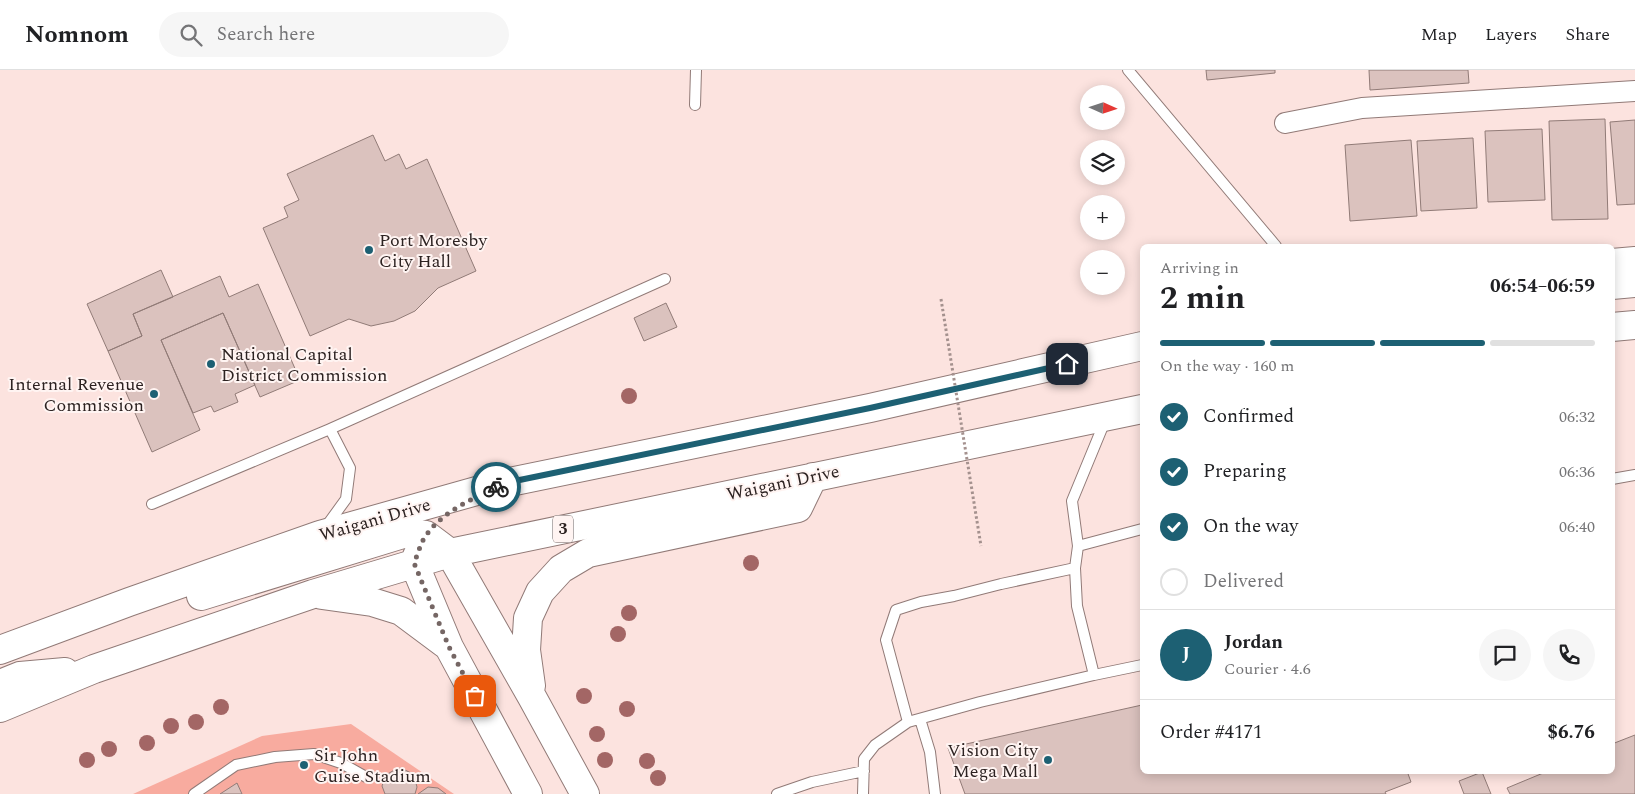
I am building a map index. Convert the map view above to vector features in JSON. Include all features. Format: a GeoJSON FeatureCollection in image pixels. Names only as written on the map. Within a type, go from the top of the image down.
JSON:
{"type":"FeatureCollection","features":[{"type":"Feature","properties":{"kind":"highway"},"geometry":{"type":"LineString","coordinates":[[1615,263],[1635,261]]}},
{"type":"Feature","properties":{"kind":"highway"},"geometry":{"type":"LineString","coordinates":[[1615,285],[1635,283]]}},
{"type":"Feature","properties":{"kind":"highway"},"geometry":{"type":"LineString","coordinates":[[1615,327],[1635,325]]}},
{"type":"Feature","properties":{"kind":"highway","name":"Waigani Drive"},"geometry":{"type":"LineString","coordinates":[[0,650],[129,602],[320,535],[505,483],[870,408],[1140,346]]}},
{"type":"Feature","properties":{"kind":"highway","name":"Waigani Drive"},"geometry":{"type":"LineString","coordinates":[[0,708],[94,669],[313,594],[450,553],[1140,410]]}},
{"type":"Feature","properties":{"kind":"highway"},"geometry":{"type":"LineString","coordinates":[[532,697],[526,650],[528,618],[540,592],[561,569],[588,553],[798,508],[813,477]]}},
{"type":"Feature","properties":{"kind":"highway"},"geometry":{"type":"LineString","coordinates":[[505,483],[458,506],[443,518],[426,535],[414,563],[449,647],[528,794]]}},
{"type":"Feature","properties":{"kind":"highway"},"geometry":{"type":"LineString","coordinates":[[129,602],[178,604],[397,535],[406,533],[426,535],[450,553],[585,794]]}},
{"type":"Feature","properties":{"kind":"highway"},"geometry":{"type":"LineString","coordinates":[[313,594],[372,602],[401,611],[449,647]]}},
{"type":"Feature","properties":{"kind":"highway"},"geometry":{"type":"LineString","coordinates":[[0,684],[20,676],[94,669]]}},
{"type":"Feature","properties":{"kind":"street"},"geometry":{"type":"LineString","coordinates":[[1285,122],[1362,108],[1635,91]]}},
{"type":"Feature","properties":{"kind":"lane"},"geometry":{"type":"LineString","coordinates":[[695,105],[696,70]]}},
{"type":"Feature","properties":{"kind":"lane"},"geometry":{"type":"LineString","coordinates":[[1128,70],[1274,244]]}},
{"type":"Feature","properties":{"kind":"lane"},"geometry":{"type":"LineString","coordinates":[[152,504],[330,429],[665,279]]}},
{"type":"Feature","properties":{"kind":"lane"},"geometry":{"type":"LineString","coordinates":[[1094,675],[1077,606],[1075,568],[1078,546],[1072,501],[1106,418]]}},
{"type":"Feature","properties":{"kind":"lane"},"geometry":{"type":"LineString","coordinates":[[320,535],[346,499],[350,468],[330,429]]}},
{"type":"Feature","properties":{"kind":"lane"},"geometry":{"type":"LineString","coordinates":[[1615,478],[1635,475]]}},
{"type":"Feature","properties":{"kind":"lane"},"geometry":{"type":"LineString","coordinates":[[1078,546],[1140,530]]}},
{"type":"Feature","properties":{"kind":"lane"},"geometry":{"type":"LineString","coordinates":[[908,722],[886,640],[896,610],[921,602],[1075,568]]}},
{"type":"Feature","properties":{"kind":"lane"},"geometry":{"type":"LineString","coordinates":[[863,794],[864,759],[875,745],[908,722],[980,702],[1140,664]]}},
{"type":"Feature","properties":{"kind":"lane"},"geometry":{"type":"LineString","coordinates":[[920,719],[930,752],[936,794]]}},
{"type":"Feature","properties":{"kind":"lane"},"geometry":{"type":"LineString","coordinates":[[194,794],[236,765],[314,754],[341,763],[366,777]]}},
{"type":"Feature","properties":{"kind":"lane"},"geometry":{"type":"LineString","coordinates":[[777,794],[812,782],[864,771]]}},
{"type":"Feature","properties":{"kind":"path"},"geometry":{"type":"LineString","coordinates":[[941,299],[981,546]]}},
{"type":"Feature","properties":{"kind":"shaded area","name":"Sir John Guise Stadium"},"geometry":{"type":"Polygon","coordinates":[[[351,724],[454,794],[133,794],[262,736],[351,724]]]}},
{"type":"Feature","properties":{"kind":"building"},"geometry":{"type":"Polygon","coordinates":[[[1206,70],[1275,70],[1275,73],[1207,80],[1206,70]]]}},
{"type":"Feature","properties":{"kind":"building"},"geometry":{"type":"Polygon","coordinates":[[[1369,70],[1468,70],[1469,83],[1370,90],[1369,70]]]}},
{"type":"Feature","properties":{"kind":"building"},"geometry":{"type":"Polygon","coordinates":[[[1605,119],[1608,219],[1552,220],[1549,121],[1605,119]]]}},
{"type":"Feature","properties":{"kind":"building"},"geometry":{"type":"Polygon","coordinates":[[[1635,120],[1635,204],[1617,205],[1610,122],[1635,120]]]}},
{"type":"Feature","properties":{"kind":"building"},"geometry":{"type":"Polygon","coordinates":[[[1542,129],[1545,200],[1488,202],[1485,131],[1542,129]]]}},
{"type":"Feature","properties":{"kind":"building","name":"Port Moresby City Hall"},"geometry":{"type":"Polygon","coordinates":[[[373,135],[385,161],[399,154],[406,169],[427,159],[476,271],[438,288],[415,311],[394,321],[371,326],[349,319],[310,336],[263,228],[288,217],[284,207],[299,200],[287,174],[373,135]]]}},
{"type":"Feature","properties":{"kind":"building"},"geometry":{"type":"Polygon","coordinates":[[[1473,138],[1477,208],[1421,211],[1417,141],[1473,138]]]}},
{"type":"Feature","properties":{"kind":"building"},"geometry":{"type":"Polygon","coordinates":[[[1411,140],[1417,216],[1350,221],[1345,145],[1411,140]]]}},
{"type":"Feature","properties":{"kind":"building"},"geometry":{"type":"Polygon","coordinates":[[[161,270],[173,297],[133,314],[142,336],[108,351],[87,304],[161,270]]]}},
{"type":"Feature","properties":{"kind":"building"},"geometry":{"type":"Polygon","coordinates":[[[220,276],[229,297],[258,284],[300,380],[260,397],[223,313],[161,340],[200,430],[152,452],[108,351],[142,336],[133,314],[220,276]]]}},
{"type":"Feature","properties":{"kind":"building"},"geometry":{"type":"Polygon","coordinates":[[[666,303],[677,327],[644,341],[634,318],[666,303]]]}},
{"type":"Feature","properties":{"kind":"building"},"geometry":{"type":"Polygon","coordinates":[[[223,313],[255,385],[235,394],[238,402],[214,412],[211,406],[193,413],[161,340],[223,313]]]}},
{"type":"Feature","properties":{"kind":"building","name":"Vision City Mega Mall"},"geometry":{"type":"Polygon","coordinates":[[[1140,705],[1140,774],[1408,774],[1411,782],[1385,792],[1386,794],[965,794],[948,748],[1140,705]]]}},
{"type":"Feature","properties":{"kind":"building"},"geometry":{"type":"Polygon","coordinates":[[[1635,735],[1635,794],[1510,794],[1507,788],[1541,774],[1615,774],[1615,743],[1635,735]]]}},
{"type":"Feature","properties":{"kind":"building"},"geometry":{"type":"Polygon","coordinates":[[[401,768],[414,776],[417,787],[415,794],[385,794],[382,786],[386,775],[401,768]]]}},
{"type":"Feature","properties":{"kind":"building"},"geometry":{"type":"Polygon","coordinates":[[[1477,774],[1483,774],[1491,794],[1464,794],[1459,781],[1477,774]]]}},
{"type":"Feature","properties":{"kind":"building"},"geometry":{"type":"Polygon","coordinates":[[[237,783],[242,794],[220,794],[237,783]]]}},
{"type":"Feature","properties":{"kind":"building"},"geometry":{"type":"Polygon","coordinates":[[[428,787],[438,788],[446,794],[418,794],[428,787]]]}},
{"type":"Feature","properties":{"kind":"way so far"},"geometry":{"type":"LineString","coordinates":[[475,696],[449,647],[414,563],[426,535],[443,518],[458,506],[496,487]]}},
{"type":"Feature","properties":{"kind":"place","name":"Port Moresby City Hall"},"geometry":{"type":"Point","coordinates":[369,250]}},
{"type":"Feature","properties":{"kind":"place","name":"National Capital District Commission"},"geometry":{"type":"Point","coordinates":[211,364]}},
{"type":"Feature","properties":{"kind":"place","name":"Internal Revenue Commission"},"geometry":{"type":"Point","coordinates":[154,394]}},
{"type":"Feature","properties":{"kind":"place","name":"Vision City Mega Mall"},"geometry":{"type":"Point","coordinates":[1048,760]}},
{"type":"Feature","properties":{"kind":"place","name":"Sir John Guise Stadium"},"geometry":{"type":"Point","coordinates":[304,765]}},
{"type":"Feature","properties":{"kind":"route"},"geometry":{"type":"LineString","coordinates":[[496,487],[505,483],[870,408],[1067,364]]}}]}
